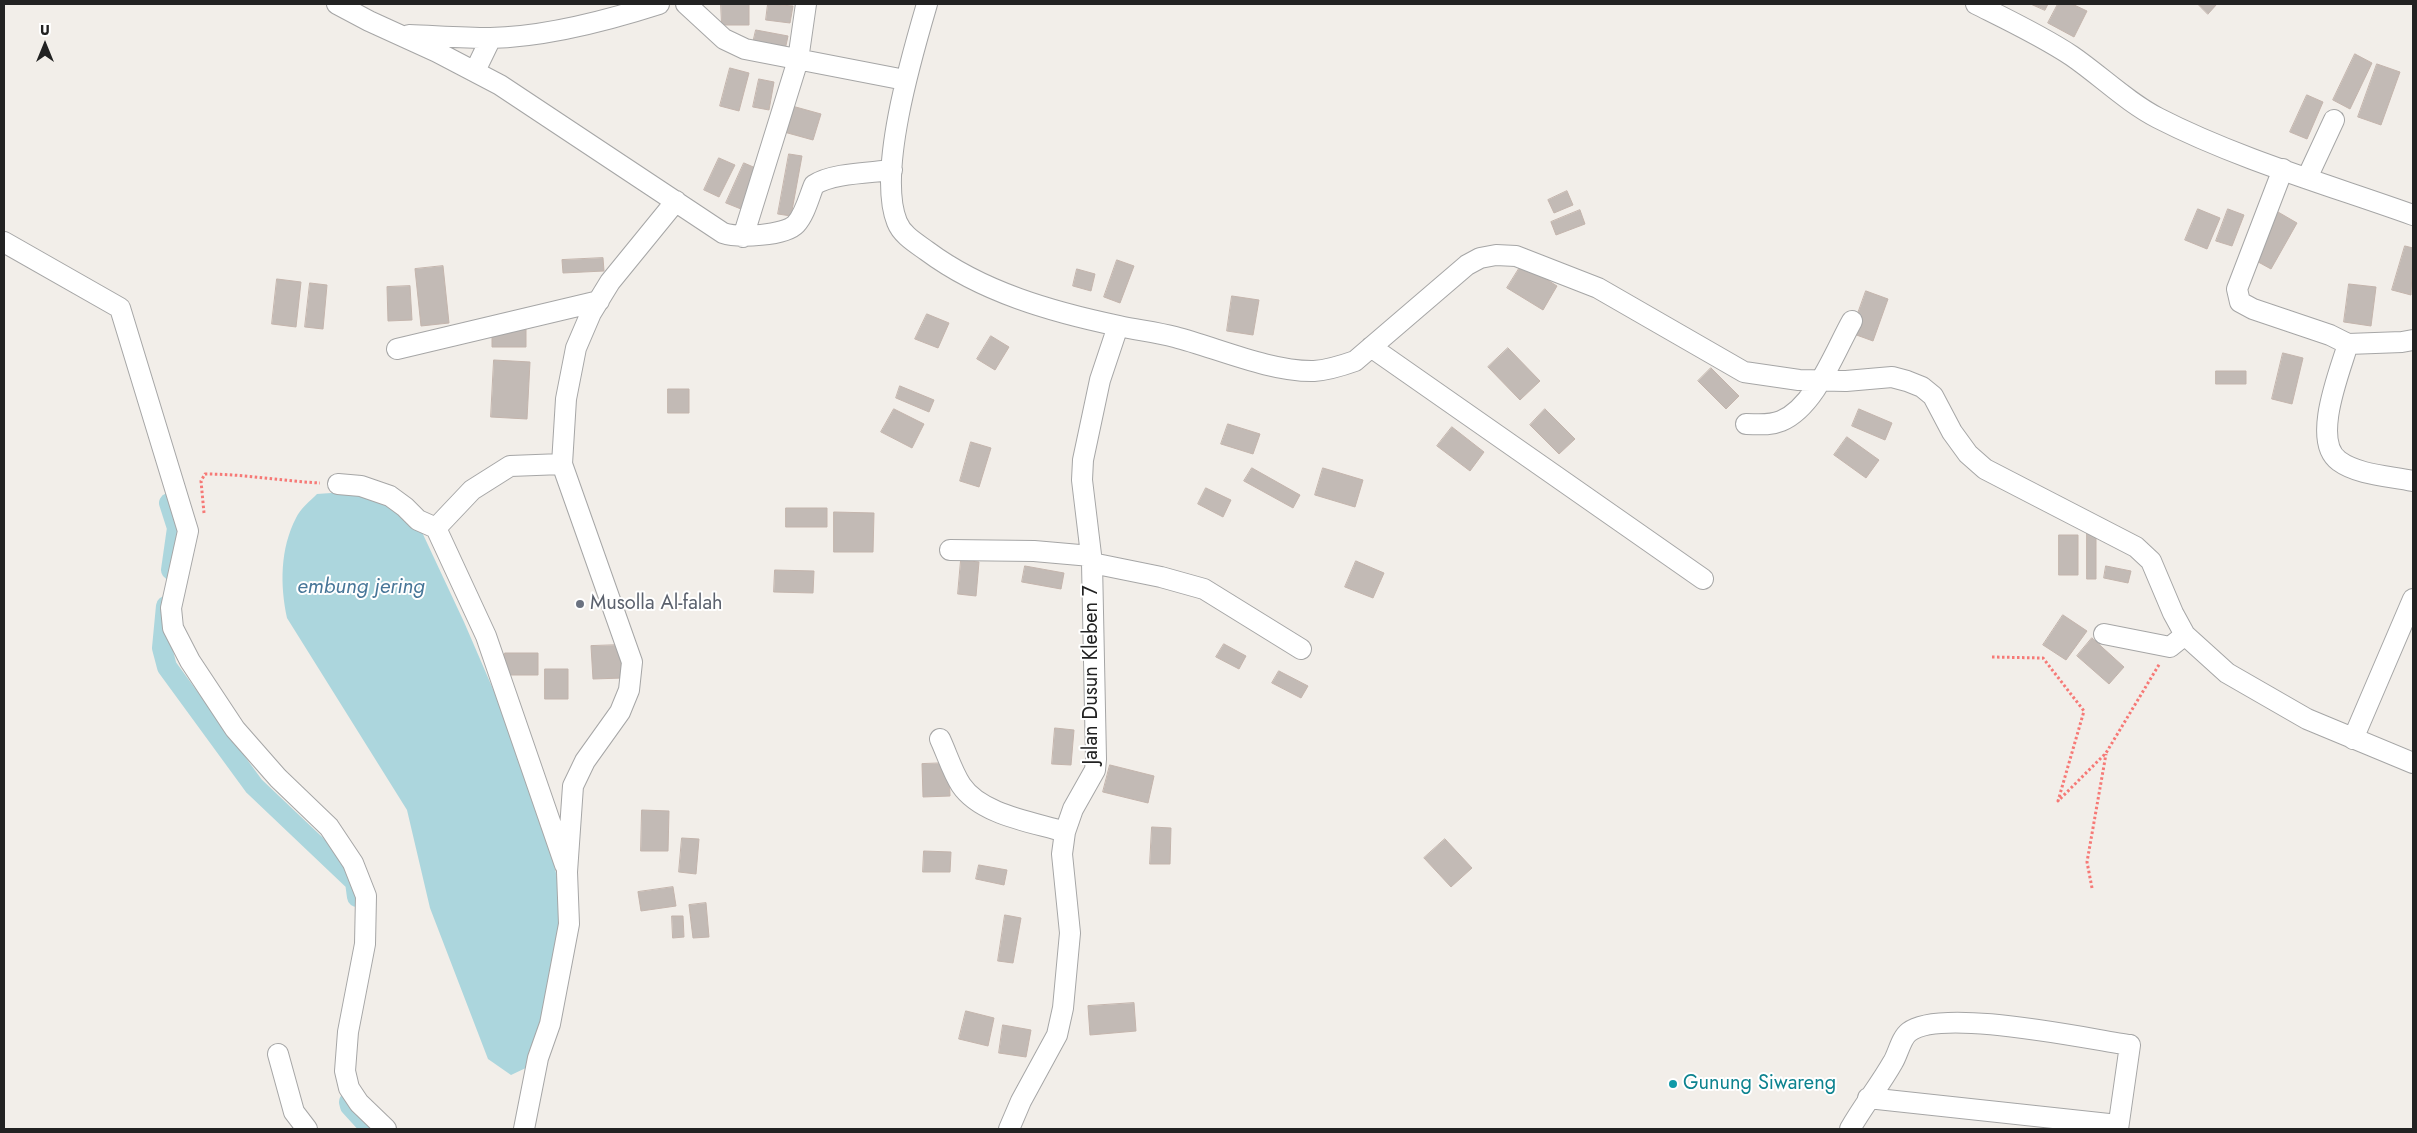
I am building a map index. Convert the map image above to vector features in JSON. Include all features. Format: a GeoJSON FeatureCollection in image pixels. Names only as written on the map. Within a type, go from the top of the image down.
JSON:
{"type":"FeatureCollection","features":[{"type":"Feature","properties":{"kind":"street"},"geometry":{"type":"LineString","coordinates":[[338,4],[500,85],[723,233],[743,237],[776,232],[793,226],[799,220],[814,184],[830,178],[892,170]]}},
{"type":"Feature","properties":{"kind":"street"},"geometry":{"type":"LineString","coordinates":[[397,35],[491,38],[572,27],[659,4]]}},
{"type":"Feature","properties":{"kind":"street"},"geometry":{"type":"LineString","coordinates":[[686,4],[724,40],[745,49],[905,80]]}},
{"type":"Feature","properties":{"kind":"street"},"geometry":{"type":"LineString","coordinates":[[743,237],[798,60],[806,4]]}},
{"type":"Feature","properties":{"kind":"street"},"geometry":{"type":"LineString","coordinates":[[927,4],[905,80],[892,170],[892,210],[898,225],[905,234],[938,259],[984,284],[1022,300],[1118,326],[1174,337],[1264,363],[1313,371],[1355,361],[1467,265],[1480,258],[1496,255],[1516,256],[1598,288],[1744,372],[1846,381],[1892,377],[1922,387],[1933,396],[1952,432],[1968,454],[1984,469],[2136,547],[2151,561],[2173,613],[2177,641]]}},
{"type":"Feature","properties":{"kind":"street"},"geometry":{"type":"LineString","coordinates":[[1976,4],[2030,31],[2071,56],[2129,101],[2157,118],[2195,135],[2307,178],[2413,215]]}},
{"type":"Feature","properties":{"kind":"street"},"geometry":{"type":"LineString","coordinates":[[476,72],[491,38]]}},
{"type":"Feature","properties":{"kind":"street"},"geometry":{"type":"LineString","coordinates":[[2307,178],[2334,120]]}},
{"type":"Feature","properties":{"kind":"street"},"geometry":{"type":"LineString","coordinates":[[2284,169],[2237,289],[2240,302],[2253,309],[2330,335],[2348,344],[2413,340]]}},
{"type":"Feature","properties":{"kind":"street"},"geometry":{"type":"LineString","coordinates":[[524,1129],[538,1058],[550,1024],[569,924],[567,872],[574,786],[586,761],[620,712],[629,690],[632,662],[562,464],[566,399],[571,368],[576,348],[610,282],[676,201]]}},
{"type":"Feature","properties":{"kind":"street"},"geometry":{"type":"LineString","coordinates":[[4,242],[120,308],[188,531],[171,608],[172,628],[190,661],[235,729],[278,778],[329,827],[353,863],[366,896],[366,944],[348,1032],[345,1071],[350,1088],[359,1104],[386,1129]]}},
{"type":"Feature","properties":{"kind":"street"},"geometry":{"type":"LineString","coordinates":[[397,349],[599,301]]}},
{"type":"Feature","properties":{"kind":"street"},"geometry":{"type":"LineString","coordinates":[[1746,424],[1766,425],[1781,421],[1798,408],[1821,380],[1852,321]]}},
{"type":"Feature","properties":{"kind":"street","name":"Jalan Dusun Kleben 7"},"geometry":{"type":"LineString","coordinates":[[1009,1129],[1021,1101],[1057,1035],[1063,1008],[1070,933],[1063,868],[1065,832],[1073,809],[1095,770],[1096,759],[1091,560],[1082,480],[1083,460],[1100,380],[1118,326]]}},
{"type":"Feature","properties":{"kind":"street"},"geometry":{"type":"LineString","coordinates":[[2348,344],[2327,420],[2328,448],[2340,462],[2354,468],[2413,480]]}},
{"type":"Feature","properties":{"kind":"street"},"geometry":{"type":"LineString","coordinates":[[1372,347],[1703,580]]}},
{"type":"Feature","properties":{"kind":"street"},"geometry":{"type":"LineString","coordinates":[[436,528],[472,490],[510,466],[562,464]]}},
{"type":"Feature","properties":{"kind":"street"},"geometry":{"type":"LineString","coordinates":[[338,484],[361,486],[390,496],[418,520],[436,528],[486,636],[567,872]]}},
{"type":"Feature","properties":{"kind":"street"},"geometry":{"type":"LineString","coordinates":[[950,550],[1034,550],[1091,560],[1204,589],[1301,649]]}},
{"type":"Feature","properties":{"kind":"street"},"geometry":{"type":"LineString","coordinates":[[2353,739],[2413,599]]}},
{"type":"Feature","properties":{"kind":"street"},"geometry":{"type":"LineString","coordinates":[[2104,634],[2177,641],[2227,673],[2306,719],[2413,763]]}},
{"type":"Feature","properties":{"kind":"street"},"geometry":{"type":"LineString","coordinates":[[940,739],[961,784],[970,796],[991,810],[1065,832]]}},
{"type":"Feature","properties":{"kind":"street"},"geometry":{"type":"LineString","coordinates":[[1850,1129],[1868,1098],[1893,1062],[1908,1032],[1928,1023],[1970,1022],[2130,1045],[2118,1127],[1868,1098]]}},
{"type":"Feature","properties":{"kind":"street"},"geometry":{"type":"LineString","coordinates":[[278,1054],[294,1112],[307,1129]]}},
{"type":"Feature","properties":{"kind":"path"},"geometry":{"type":"LineString","coordinates":[[204,514],[201,481],[205,474],[235,474],[284,481],[338,484]]}},
{"type":"Feature","properties":{"kind":"path"},"geometry":{"type":"LineString","coordinates":[[1992,657],[2043,658],[2084,711],[2058,801],[2106,753],[2177,641]]}},
{"type":"Feature","properties":{"kind":"path"},"geometry":{"type":"LineString","coordinates":[[2092,888],[2086,862],[2106,753]]}},
{"type":"Feature","properties":{"kind":"water","name":"embung jering"},"geometry":{"type":"Polygon","coordinates":[[[359,491],[385,499],[421,530],[464,622],[515,740],[547,837],[558,881],[561,909],[539,1043],[530,1066],[511,1075],[488,1059],[430,908],[407,810],[287,618],[283,593],[284,555],[291,530],[298,515],[305,505],[317,494],[359,491]]]}},
{"type":"Feature","properties":{"kind":"building"},"geometry":{"type":"Polygon","coordinates":[[[721,4],[749,4],[749,25],[722,25],[721,4]]]}},
{"type":"Feature","properties":{"kind":"building"},"geometry":{"type":"Polygon","coordinates":[[[768,4],[793,6],[790,23],[766,20],[768,4]]]}},
{"type":"Feature","properties":{"kind":"building"},"geometry":{"type":"Polygon","coordinates":[[[2031,4],[2048,4],[2045,10],[2031,4]]]}},
{"type":"Feature","properties":{"kind":"building"},"geometry":{"type":"Polygon","coordinates":[[[2058,4],[2072,4],[2087,11],[2074,37],[2048,23],[2058,4]]]}},
{"type":"Feature","properties":{"kind":"building"},"geometry":{"type":"Polygon","coordinates":[[[2198,4],[2217,4],[2208,14],[2198,4]]]}},
{"type":"Feature","properties":{"kind":"building"},"geometry":{"type":"Polygon","coordinates":[[[756,30],[788,36],[785,50],[753,43],[756,30]]]}},
{"type":"Feature","properties":{"kind":"building"},"geometry":{"type":"Polygon","coordinates":[[[2355,54],[2372,63],[2350,109],[2333,100],[2355,54]]]}},
{"type":"Feature","properties":{"kind":"building"},"geometry":{"type":"Polygon","coordinates":[[[2377,64],[2400,72],[2381,125],[2358,117],[2377,64]]]}},
{"type":"Feature","properties":{"kind":"building"},"geometry":{"type":"Polygon","coordinates":[[[730,68],[749,73],[739,111],[720,106],[730,68]]]}},
{"type":"Feature","properties":{"kind":"building"},"geometry":{"type":"Polygon","coordinates":[[[759,79],[774,82],[769,110],[753,107],[759,79]]]}},
{"type":"Feature","properties":{"kind":"building"},"geometry":{"type":"Polygon","coordinates":[[[2307,95],[2323,102],[2307,139],[2290,132],[2307,95]]]}},
{"type":"Feature","properties":{"kind":"building"},"geometry":{"type":"Polygon","coordinates":[[[792,106],[821,114],[813,140],[784,132],[792,106]]]}},
{"type":"Feature","properties":{"kind":"building"},"geometry":{"type":"Polygon","coordinates":[[[789,154],[802,156],[791,216],[778,214],[789,154]]]}},
{"type":"Feature","properties":{"kind":"building"},"geometry":{"type":"Polygon","coordinates":[[[719,158],[735,165],[719,197],[704,190],[719,158]]]}},
{"type":"Feature","properties":{"kind":"building"},"geometry":{"type":"Polygon","coordinates":[[[744,163],[758,169],[741,209],[726,203],[744,163]]]}},
{"type":"Feature","properties":{"kind":"building"},"geometry":{"type":"Polygon","coordinates":[[[1567,191],[1573,205],[1554,213],[1548,200],[1567,191]]]}},
{"type":"Feature","properties":{"kind":"building"},"geometry":{"type":"Polygon","coordinates":[[[2198,209],[2220,218],[2207,249],[2185,240],[2198,209]]]}},
{"type":"Feature","properties":{"kind":"building"},"geometry":{"type":"Polygon","coordinates":[[[2228,209],[2244,215],[2232,246],[2216,241],[2228,209]]]}},
{"type":"Feature","properties":{"kind":"building"},"geometry":{"type":"Polygon","coordinates":[[[1580,210],[1585,224],[1556,235],[1551,222],[1580,210]]]}},
{"type":"Feature","properties":{"kind":"building"},"geometry":{"type":"Polygon","coordinates":[[[2278,212],[2297,223],[2271,269],[2251,258],[2278,212]]]}},
{"type":"Feature","properties":{"kind":"building"},"geometry":{"type":"Polygon","coordinates":[[[2405,246],[2413,248],[2411,295],[2392,290],[2405,246]]]}},
{"type":"Feature","properties":{"kind":"building"},"geometry":{"type":"Polygon","coordinates":[[[603,258],[604,271],[563,273],[562,260],[603,258]]]}},
{"type":"Feature","properties":{"kind":"building"},"geometry":{"type":"Polygon","coordinates":[[[1117,260],[1134,266],[1120,303],[1104,297],[1117,260]]]}},
{"type":"Feature","properties":{"kind":"building"},"geometry":{"type":"Polygon","coordinates":[[[1522,264],[1557,286],[1543,310],[1507,288],[1522,264]]]}},
{"type":"Feature","properties":{"kind":"building"},"geometry":{"type":"Polygon","coordinates":[[[443,266],[449,323],[421,326],[415,269],[443,266]]]}},
{"type":"Feature","properties":{"kind":"building"},"geometry":{"type":"Polygon","coordinates":[[[1077,269],[1095,274],[1091,291],[1073,286],[1077,269]]]}},
{"type":"Feature","properties":{"kind":"building"},"geometry":{"type":"Polygon","coordinates":[[[277,279],[301,282],[296,327],[272,324],[277,279]]]}},
{"type":"Feature","properties":{"kind":"building"},"geometry":{"type":"Polygon","coordinates":[[[310,283],[327,285],[323,329],[305,327],[310,283]]]}},
{"type":"Feature","properties":{"kind":"building"},"geometry":{"type":"Polygon","coordinates":[[[2349,284],[2376,287],[2371,326],[2344,322],[2349,284]]]}},
{"type":"Feature","properties":{"kind":"building"},"geometry":{"type":"Polygon","coordinates":[[[410,286],[412,320],[388,321],[387,287],[410,286]]]}},
{"type":"Feature","properties":{"kind":"building"},"geometry":{"type":"Polygon","coordinates":[[[1866,291],[1888,299],[1873,341],[1851,333],[1866,291]]]}},
{"type":"Feature","properties":{"kind":"building"},"geometry":{"type":"Polygon","coordinates":[[[1232,296],[1259,300],[1253,335],[1227,331],[1232,296]]]}},
{"type":"Feature","properties":{"kind":"building"},"geometry":{"type":"Polygon","coordinates":[[[927,314],[949,323],[938,348],[915,339],[927,314]]]}},
{"type":"Feature","properties":{"kind":"building"},"geometry":{"type":"Polygon","coordinates":[[[526,327],[526,347],[492,347],[492,328],[526,327]]]}},
{"type":"Feature","properties":{"kind":"building"},"geometry":{"type":"Polygon","coordinates":[[[991,336],[1009,347],[995,370],[977,359],[991,336]]]}},
{"type":"Feature","properties":{"kind":"building"},"geometry":{"type":"Polygon","coordinates":[[[1508,348],[1540,381],[1520,400],[1488,367],[1508,348]]]}},
{"type":"Feature","properties":{"kind":"building"},"geometry":{"type":"Polygon","coordinates":[[[2283,353],[2303,358],[2292,404],[2272,399],[2283,353]]]}},
{"type":"Feature","properties":{"kind":"building"},"geometry":{"type":"Polygon","coordinates":[[[494,360],[530,362],[527,419],[491,417],[494,360]]]}},
{"type":"Feature","properties":{"kind":"building"},"geometry":{"type":"Polygon","coordinates":[[[1711,368],[1739,396],[1726,409],[1698,381],[1711,368]]]}},
{"type":"Feature","properties":{"kind":"building"},"geometry":{"type":"Polygon","coordinates":[[[2216,371],[2246,371],[2246,384],[2216,384],[2216,371]]]}},
{"type":"Feature","properties":{"kind":"building"},"geometry":{"type":"Polygon","coordinates":[[[900,386],[934,400],[929,412],[896,398],[900,386]]]}},
{"type":"Feature","properties":{"kind":"building"},"geometry":{"type":"Polygon","coordinates":[[[668,389],[689,389],[689,413],[668,413],[668,389]]]}},
{"type":"Feature","properties":{"kind":"building"},"geometry":{"type":"Polygon","coordinates":[[[894,409],[924,424],[912,448],[881,432],[894,409]]]}},
{"type":"Feature","properties":{"kind":"building"},"geometry":{"type":"Polygon","coordinates":[[[1545,409],[1575,439],[1559,454],[1530,425],[1545,409]]]}},
{"type":"Feature","properties":{"kind":"building"},"geometry":{"type":"Polygon","coordinates":[[[1859,409],[1892,423],[1885,440],[1852,426],[1859,409]]]}},
{"type":"Feature","properties":{"kind":"building"},"geometry":{"type":"Polygon","coordinates":[[[1228,424],[1260,434],[1253,454],[1221,444],[1228,424]]]}},
{"type":"Feature","properties":{"kind":"building"},"geometry":{"type":"Polygon","coordinates":[[[1452,427],[1484,452],[1470,471],[1437,446],[1452,427]]]}},
{"type":"Feature","properties":{"kind":"building"},"geometry":{"type":"Polygon","coordinates":[[[1847,437],[1879,460],[1866,478],[1834,455],[1847,437]]]}},
{"type":"Feature","properties":{"kind":"building"},"geometry":{"type":"Polygon","coordinates":[[[971,442],[991,448],[979,487],[960,481],[971,442]]]}},
{"type":"Feature","properties":{"kind":"building"},"geometry":{"type":"Polygon","coordinates":[[[1252,468],[1300,495],[1293,508],[1244,481],[1252,468]]]}},
{"type":"Feature","properties":{"kind":"building"},"geometry":{"type":"Polygon","coordinates":[[[1323,468],[1363,480],[1355,507],[1315,495],[1323,468]]]}},
{"type":"Feature","properties":{"kind":"building"},"geometry":{"type":"Polygon","coordinates":[[[1206,488],[1231,500],[1223,517],[1198,504],[1206,488]]]}},
{"type":"Feature","properties":{"kind":"building"},"geometry":{"type":"Polygon","coordinates":[[[786,508],[827,508],[827,527],[786,527],[786,508]]]}},
{"type":"Feature","properties":{"kind":"building"},"geometry":{"type":"Polygon","coordinates":[[[834,512],[874,513],[873,552],[834,552],[834,512]]]}},
{"type":"Feature","properties":{"kind":"building"},"geometry":{"type":"Polygon","coordinates":[[[2087,531],[2096,531],[2096,579],[2087,579],[2087,531]]]}},
{"type":"Feature","properties":{"kind":"building"},"geometry":{"type":"Polygon","coordinates":[[[2059,535],[2078,535],[2078,575],[2059,575],[2059,535]]]}},
{"type":"Feature","properties":{"kind":"building"},"geometry":{"type":"Polygon","coordinates":[[[961,560],[979,562],[976,596],[958,594],[961,560]]]}},
{"type":"Feature","properties":{"kind":"building"},"geometry":{"type":"Polygon","coordinates":[[[1356,561],[1384,573],[1373,598],[1345,587],[1356,561]]]}},
{"type":"Feature","properties":{"kind":"building"},"geometry":{"type":"Polygon","coordinates":[[[1025,566],[1064,573],[1061,589],[1022,582],[1025,566]]]}},
{"type":"Feature","properties":{"kind":"building"},"geometry":{"type":"Polygon","coordinates":[[[2106,566],[2131,571],[2128,583],[2104,578],[2106,566]]]}},
{"type":"Feature","properties":{"kind":"building"},"geometry":{"type":"Polygon","coordinates":[[[775,570],[814,571],[813,593],[774,592],[775,570]]]}},
{"type":"Feature","properties":{"kind":"building"},"geometry":{"type":"Polygon","coordinates":[[[2063,615],[2087,631],[2066,660],[2043,645],[2063,615]]]}},
{"type":"Feature","properties":{"kind":"building"},"geometry":{"type":"Polygon","coordinates":[[[2092,638],[2124,667],[2109,684],[2077,656],[2092,638]]]}},
{"type":"Feature","properties":{"kind":"building"},"geometry":{"type":"Polygon","coordinates":[[[1224,644],[1246,656],[1239,669],[1216,657],[1224,644]]]}},
{"type":"Feature","properties":{"kind":"building"},"geometry":{"type":"Polygon","coordinates":[[[621,645],[623,678],[593,679],[591,646],[621,645]]]}},
{"type":"Feature","properties":{"kind":"building"},"geometry":{"type":"Polygon","coordinates":[[[505,653],[538,653],[538,675],[505,675],[505,653]]]}},
{"type":"Feature","properties":{"kind":"building"},"geometry":{"type":"Polygon","coordinates":[[[545,669],[568,669],[568,699],[545,699],[545,669]]]}},
{"type":"Feature","properties":{"kind":"building"},"geometry":{"type":"Polygon","coordinates":[[[1279,671],[1308,686],[1301,698],[1272,683],[1279,671]]]}},
{"type":"Feature","properties":{"kind":"building"},"geometry":{"type":"Polygon","coordinates":[[[1055,728],[1074,730],[1071,765],[1052,764],[1055,728]]]}},
{"type":"Feature","properties":{"kind":"building"},"geometry":{"type":"Polygon","coordinates":[[[949,763],[950,796],[923,797],[922,764],[949,763]]]}},
{"type":"Feature","properties":{"kind":"building"},"geometry":{"type":"Polygon","coordinates":[[[1110,765],[1154,776],[1148,803],[1103,792],[1110,765]]]}},
{"type":"Feature","properties":{"kind":"building"},"geometry":{"type":"Polygon","coordinates":[[[642,810],[669,811],[668,851],[641,851],[642,810]]]}},
{"type":"Feature","properties":{"kind":"building"},"geometry":{"type":"Polygon","coordinates":[[[1152,827],[1171,828],[1170,864],[1150,864],[1152,827]]]}},
{"type":"Feature","properties":{"kind":"building"},"geometry":{"type":"Polygon","coordinates":[[[682,838],[699,839],[696,874],[679,872],[682,838]]]}},
{"type":"Feature","properties":{"kind":"building"},"geometry":{"type":"Polygon","coordinates":[[[1445,839],[1472,868],[1451,887],[1424,858],[1445,839]]]}},
{"type":"Feature","properties":{"kind":"building"},"geometry":{"type":"Polygon","coordinates":[[[924,851],[951,852],[950,872],[923,872],[924,851]]]}},
{"type":"Feature","properties":{"kind":"building"},"geometry":{"type":"Polygon","coordinates":[[[979,865],[1007,870],[1004,885],[976,879],[979,865]]]}},
{"type":"Feature","properties":{"kind":"building"},"geometry":{"type":"Polygon","coordinates":[[[673,887],[676,906],[641,911],[638,892],[673,887]]]}},
{"type":"Feature","properties":{"kind":"building"},"geometry":{"type":"Polygon","coordinates":[[[706,903],[709,937],[693,938],[689,905],[706,903]]]}},
{"type":"Feature","properties":{"kind":"building"},"geometry":{"type":"Polygon","coordinates":[[[1005,915],[1021,918],[1013,963],[998,961],[1005,915]]]}},
{"type":"Feature","properties":{"kind":"building"},"geometry":{"type":"Polygon","coordinates":[[[672,916],[683,916],[684,937],[673,938],[672,916]]]}},
{"type":"Feature","properties":{"kind":"building"},"geometry":{"type":"Polygon","coordinates":[[[1134,1003],[1136,1031],[1090,1035],[1088,1006],[1134,1003]]]}},
{"type":"Feature","properties":{"kind":"building"},"geometry":{"type":"Polygon","coordinates":[[[966,1011],[994,1018],[988,1046],[959,1039],[966,1011]]]}},
{"type":"Feature","properties":{"kind":"building"},"geometry":{"type":"Polygon","coordinates":[[[1003,1025],[1031,1030],[1026,1057],[999,1053],[1003,1025]]]}},
{"type":"Feature","properties":{"kind":"waterway"},"geometry":{"type":"LineString","coordinates":[[169,503],[177,528],[171,570]]}},
{"type":"Feature","properties":{"kind":"waterway"},"geometry":{"type":"LineString","coordinates":[[166,606],[162,648],[167,667],[254,786],[355,882],[357,897]]}},
{"type":"Feature","properties":{"kind":"waterway"},"geometry":{"type":"LineString","coordinates":[[349,1102],[350,1106],[371,1129]]}},
{"type":"Feature","properties":{"kind":"place","name":"Musolla Al-falah"},"geometry":{"type":"Point","coordinates":[580,604]}},
{"type":"Feature","properties":{"kind":"place","name":"Gunung Siwareng"},"geometry":{"type":"Point","coordinates":[1673,1084]}}]}
